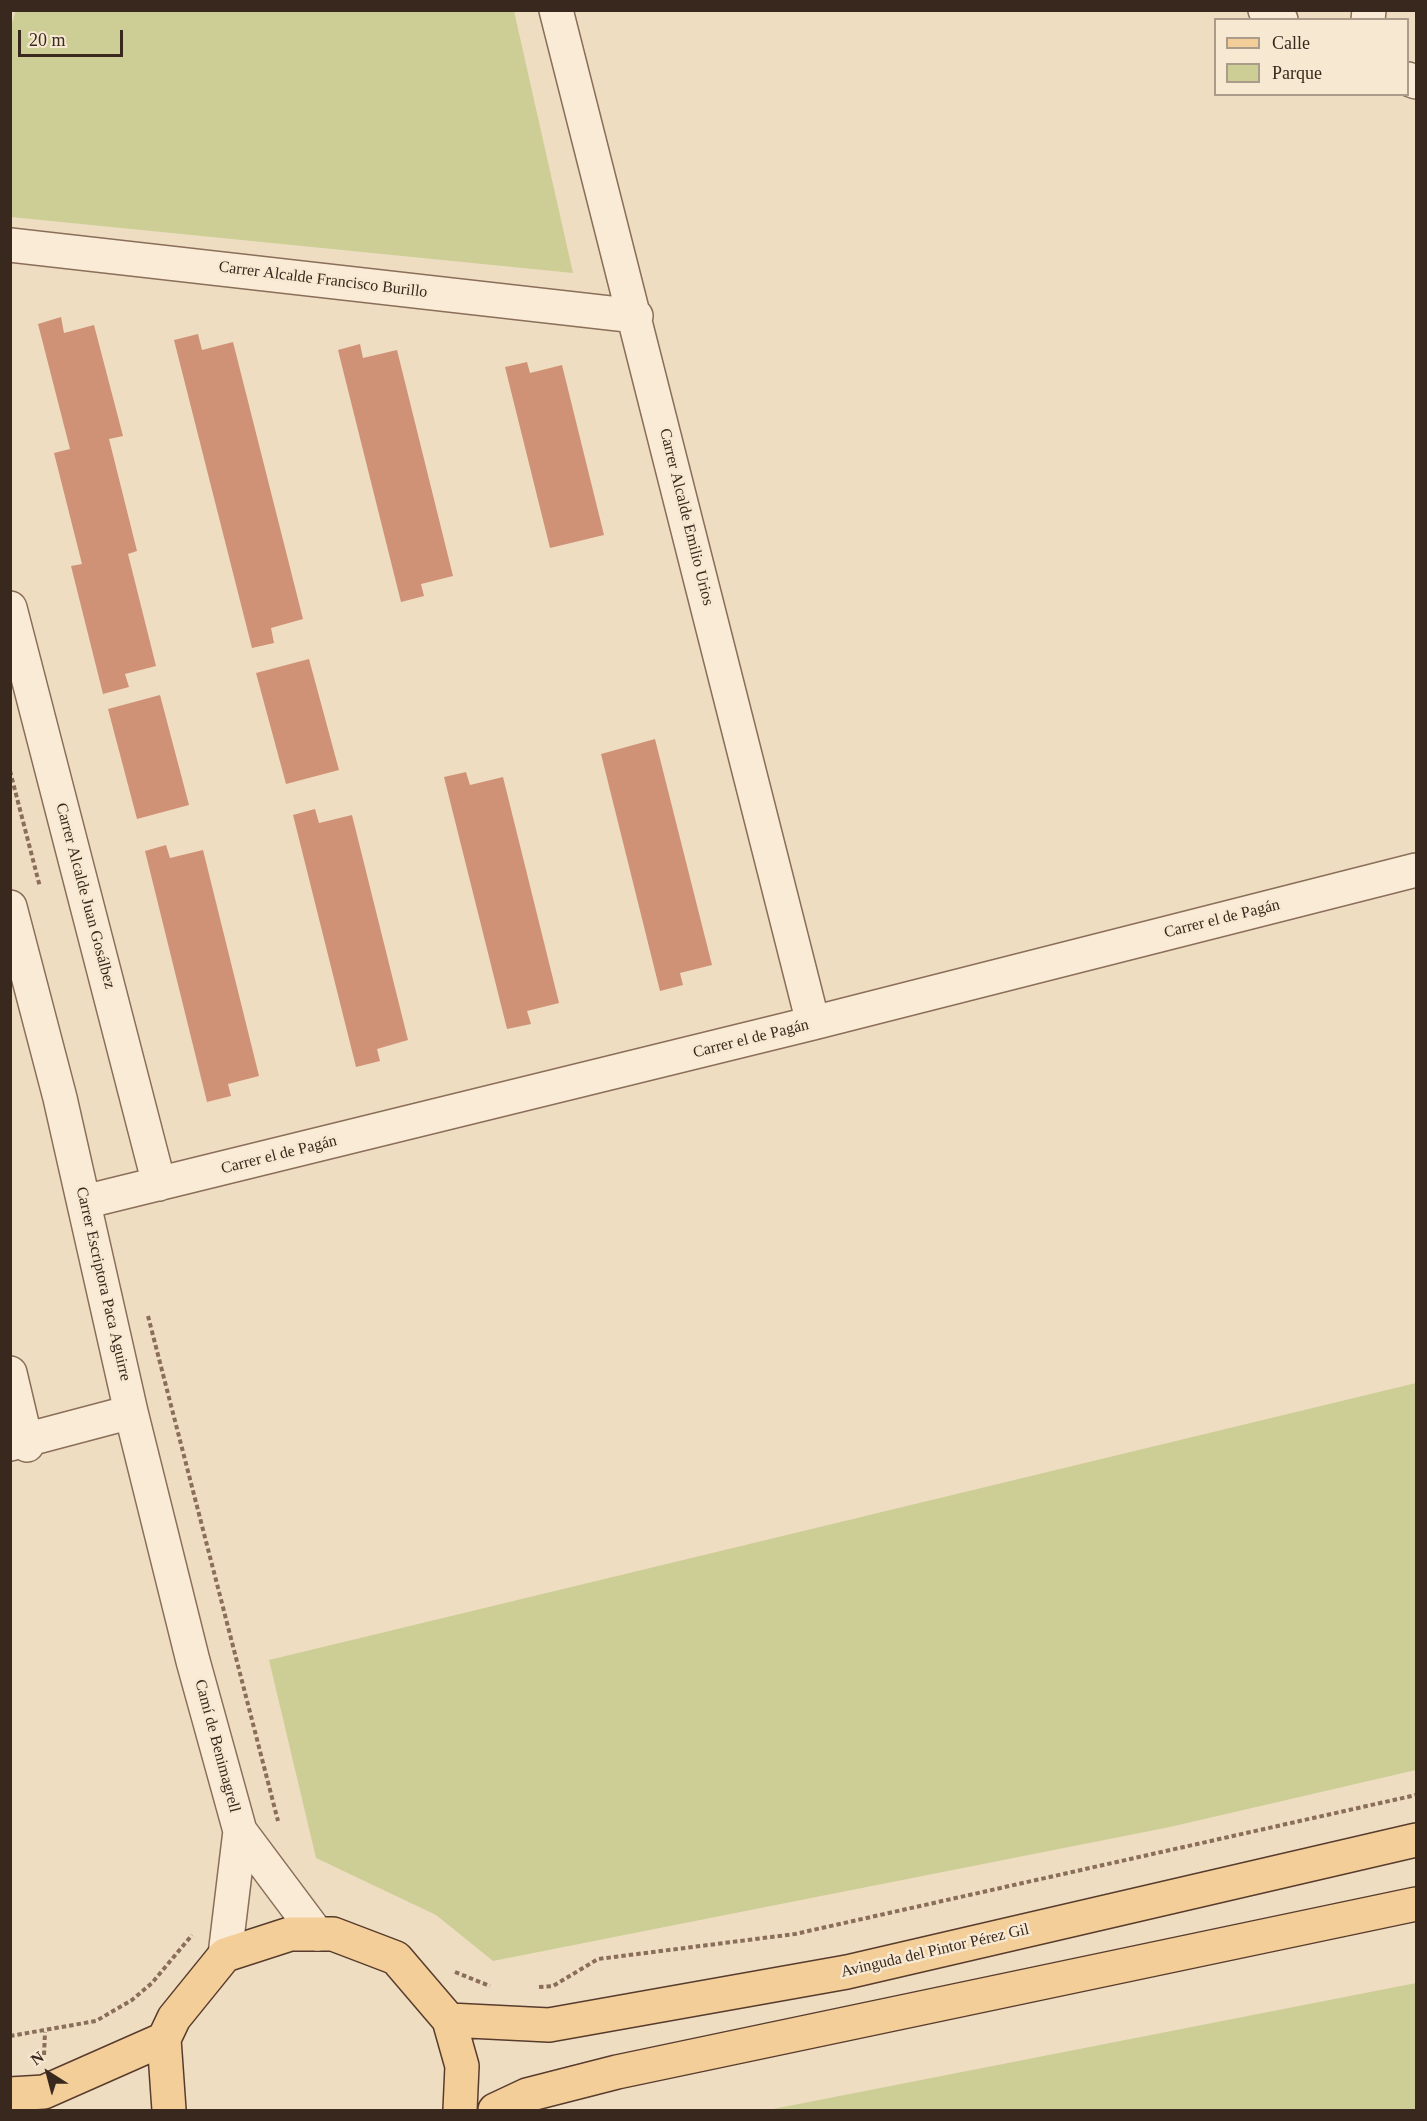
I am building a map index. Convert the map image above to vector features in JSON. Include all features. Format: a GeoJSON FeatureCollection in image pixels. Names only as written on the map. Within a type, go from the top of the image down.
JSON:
{"type":"FeatureCollection","features":[{"type":"Feature","properties":{"kind":"main road","name":"Avinguda del Pintor Pérez Gil"},"geometry":{"type":"LineString","coordinates":[[449,2020],[549,2025],[847,1972],[1416,1840]]}},
{"type":"Feature","properties":{"kind":"main road"},"geometry":{"type":"LineString","coordinates":[[495,2110],[527,2095],[617,2072],[1416,1904]]}},
{"type":"Feature","properties":{"kind":"main road"},"geometry":{"type":"LineString","coordinates":[[168,2110],[164,2039],[174,2018],[225,1955],[290,1934],[333,1934],[396,1958],[449,2020],[462,2066],[460,2110]]}},
{"type":"Feature","properties":{"kind":"main road"},"geometry":{"type":"LineString","coordinates":[[10,2094],[44,2092],[164,2039]]}},
{"type":"Feature","properties":{"kind":"street","name":"Carrer Alcalde Emilio Urios"},"geometry":{"type":"LineString","coordinates":[[556,10],[636,316],[813,1023]]}},
{"type":"Feature","properties":{"kind":"street"},"geometry":{"type":"LineString","coordinates":[[1264,10],[1278,18]]}},
{"type":"Feature","properties":{"kind":"street","name":"Carrer Alcalde Francisco Burillo"},"geometry":{"type":"LineString","coordinates":[[10,245],[636,316]]}},
{"type":"Feature","properties":{"kind":"street","name":"Carrer Alcalde Juan Gosálbez"},"geometry":{"type":"LineString","coordinates":[[10,608],[159,1184]]}},
{"type":"Feature","properties":{"kind":"street","name":"Carrer el de Pagán"},"geometry":{"type":"LineString","coordinates":[[84,1202],[813,1023],[1416,870]]}},
{"type":"Feature","properties":{"kind":"street","name":"Carrer Escriptora Paca Aguirre"},"geometry":{"type":"LineString","coordinates":[[10,907],[84,1202],[131,1412],[193,1662]]}},
{"type":"Feature","properties":{"kind":"street"},"geometry":{"type":"LineString","coordinates":[[10,1373],[21,1443],[131,1412]]}},
{"type":"Feature","properties":{"kind":"street","name":"Camí de Benimagrell"},"geometry":{"type":"LineString","coordinates":[[193,1662],[240,1832],[317,1934]]}},
{"type":"Feature","properties":{"kind":"street","name":"Camí de Benimagrell"},"geometry":{"type":"LineString","coordinates":[[225,1955],[240,1832]]}},
{"type":"Feature","properties":{"kind":"path"},"geometry":{"type":"LineString","coordinates":[[10,771],[42,897]]}},
{"type":"Feature","properties":{"kind":"path"},"geometry":{"type":"LineString","coordinates":[[145,1306],[281,1830]]}},
{"type":"Feature","properties":{"kind":"path"},"geometry":{"type":"LineString","coordinates":[[537,1988],[553,1986],[598,1959],[795,1934],[1416,1795]]}},
{"type":"Feature","properties":{"kind":"path"},"geometry":{"type":"LineString","coordinates":[[240,1832],[278,1821]]}},
{"type":"Feature","properties":{"kind":"path"},"geometry":{"type":"LineString","coordinates":[[10,2036],[96,2021],[132,2000],[152,1983],[197,1929]]}},
{"type":"Feature","properties":{"kind":"path"},"geometry":{"type":"LineString","coordinates":[[454,1971],[495,1987]]}},
{"type":"Feature","properties":{"kind":"green space"},"geometry":{"type":"Polygon","coordinates":[[[16,10],[514,11],[573,273],[11,217],[10,29],[16,10]]]}},
{"type":"Feature","properties":{"kind":"green space"},"geometry":{"type":"Polygon","coordinates":[[[1416,1383],[1416,1770],[1170,1827],[493,1961],[436,1915],[316,1858],[269,1660],[1416,1383]]]}},
{"type":"Feature","properties":{"kind":"green space"},"geometry":{"type":"Polygon","coordinates":[[[1416,1983],[1416,2110],[768,2110],[1416,1983]]]}},
{"type":"Feature","properties":{"kind":"building"},"geometry":{"type":"Polygon","coordinates":[[[61,317],[64,333],[94,325],[123,436],[109,439],[137,551],[128,554],[156,666],[125,674],[129,687],[103,694],[71,566],[82,564],[54,453],[70,449],[38,324],[61,317]]]}},
{"type":"Feature","properties":{"kind":"building"},"geometry":{"type":"Polygon","coordinates":[[[198,334],[202,350],[233,342],[303,619],[271,628],[274,643],[252,648],[174,340],[198,334]]]}},
{"type":"Feature","properties":{"kind":"building"},"geometry":{"type":"Polygon","coordinates":[[[360,344],[363,358],[397,350],[453,576],[421,584],[424,596],[401,602],[338,350],[360,344]]]}},
{"type":"Feature","properties":{"kind":"building"},"geometry":{"type":"Polygon","coordinates":[[[527,362],[530,373],[562,365],[604,535],[550,548],[505,367],[527,362]]]}},
{"type":"Feature","properties":{"kind":"building"},"geometry":{"type":"Polygon","coordinates":[[[309,659],[339,770],[286,784],[256,673],[309,659]]]}},
{"type":"Feature","properties":{"kind":"building"},"geometry":{"type":"Polygon","coordinates":[[[160,695],[189,805],[137,819],[108,709],[160,695]]]}},
{"type":"Feature","properties":{"kind":"building"},"geometry":{"type":"Polygon","coordinates":[[[655,739],[712,965],[680,973],[683,985],[660,991],[601,754],[655,739]]]}},
{"type":"Feature","properties":{"kind":"building"},"geometry":{"type":"Polygon","coordinates":[[[466,772],[470,785],[503,777],[559,1003],[527,1011],[531,1024],[507,1029],[444,777],[466,772]]]}},
{"type":"Feature","properties":{"kind":"building"},"geometry":{"type":"Polygon","coordinates":[[[315,809],[319,823],[352,815],[408,1040],[377,1049],[380,1061],[356,1067],[293,815],[315,809]]]}},
{"type":"Feature","properties":{"kind":"building"},"geometry":{"type":"Polygon","coordinates":[[[166,845],[170,858],[203,850],[259,1076],[228,1084],[231,1096],[207,1102],[145,851],[166,845]]]}}]}
